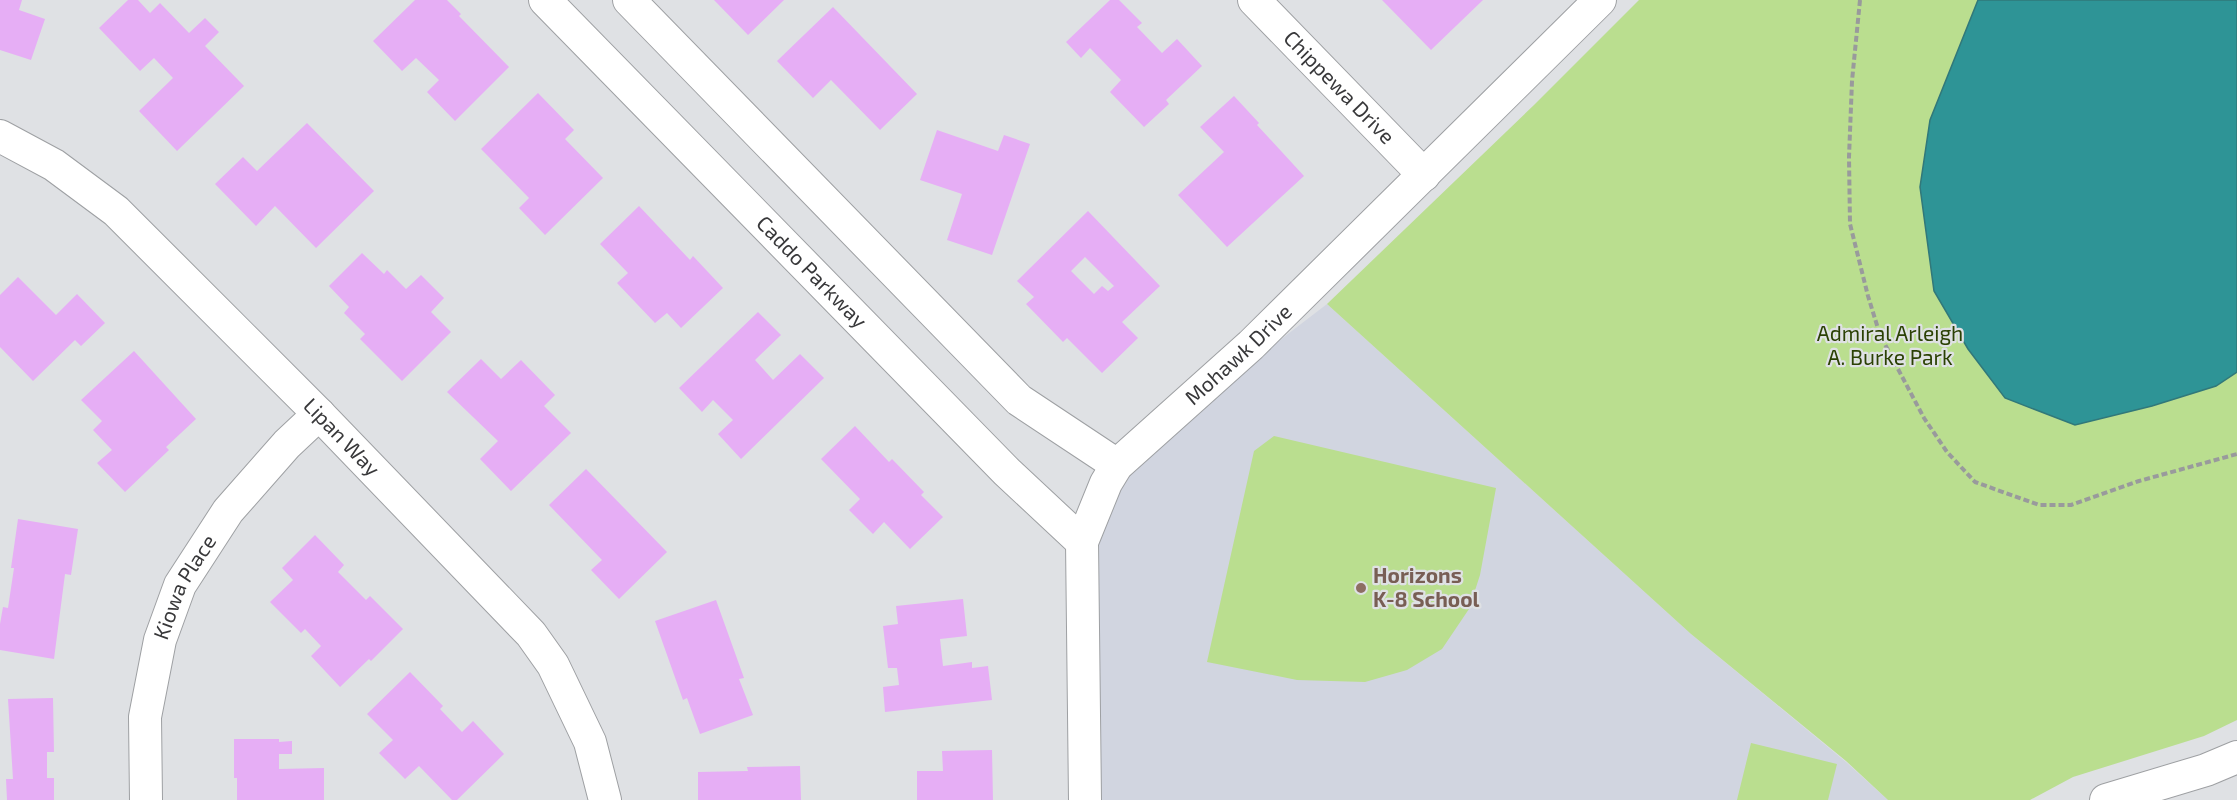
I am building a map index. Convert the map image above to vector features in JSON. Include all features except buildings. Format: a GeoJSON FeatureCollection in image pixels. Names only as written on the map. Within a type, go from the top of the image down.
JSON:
{"type":"FeatureCollection","features":[{"type":"Feature","properties":{"kind":"street","name":"Caddo Parkway"},"geometry":{"type":"LineString","coordinates":[[545,0],[1007,472],[1082,542]]}},
{"type":"Feature","properties":{"kind":"street"},"geometry":{"type":"LineString","coordinates":[[629,0],[1019,400],[1117,465]]}},
{"type":"Feature","properties":{"kind":"street","name":"Chippewa Drive"},"geometry":{"type":"LineString","coordinates":[[1254,0],[1424,175]]}},
{"type":"Feature","properties":{"kind":"street","name":"Mohawk Drive"},"geometry":{"type":"LineString","coordinates":[[1085,800],[1082,542],[1106,483],[1117,465],[1251,345],[1600,0]]}},
{"type":"Feature","properties":{"kind":"street","name":"Lipan Way"},"geometry":{"type":"LineString","coordinates":[[0,136],[54,165],[116,211],[319,414],[531,634],[553,665],[590,742],[605,800]]}},
{"type":"Feature","properties":{"kind":"street","name":"Kiowa Place"},"geometry":{"type":"LineString","coordinates":[[146,800],[145,717],[159,640],[180,585],[228,511],[286,444],[319,414]]}},
{"type":"Feature","properties":{"kind":"street"},"geometry":{"type":"LineString","coordinates":[[2106,800],[2206,770],[2237,757]]}},
{"type":"Feature","properties":{"kind":"path"},"geometry":{"type":"LineString","coordinates":[[1860,0],[1852,81],[1849,157],[1850,224],[1880,335],[1924,418],[1947,452],[1975,482],[2039,505],[2071,505],[2139,481],[2237,454]]}},
{"type":"Feature","properties":{"kind":"shaded area","name":"Horizons K-8 School"},"geometry":{"type":"Polygon","coordinates":[[[1327,304],[1691,634],[1846,762],[1888,800],[1085,800],[1082,542],[1117,465],[1327,304]]]}},
{"type":"Feature","properties":{"kind":"green space","name":"Admiral Arleigh A. Burke Park"},"geometry":{"type":"Polygon","coordinates":[[[1639,0],[2237,0],[2237,720],[2204,736],[2073,777],[2030,800],[1888,800],[1846,761],[1691,634],[1327,304],[1534,105],[1639,0]]]}},
{"type":"Feature","properties":{"kind":"green space"},"geometry":{"type":"Polygon","coordinates":[[[1274,436],[1496,488],[1480,575],[1469,609],[1442,649],[1407,670],[1365,682],[1297,680],[1207,662],[1254,451],[1274,436]]]}},
{"type":"Feature","properties":{"kind":"green space"},"geometry":{"type":"Polygon","coordinates":[[[1751,743],[1837,764],[1828,800],[1737,800],[1751,743]]]}},
{"type":"Feature","properties":{"kind":"water"},"geometry":{"type":"Polygon","coordinates":[[[1978,0],[2237,0],[2237,372],[2216,386],[2152,406],[2075,425],[2005,398],[1968,349],[1934,291],[1920,187],[1930,120],[1978,0]]]}},
{"type":"Feature","properties":{"kind":"place","name":"Horizons K-8 School"},"geometry":{"type":"Point","coordinates":[1361,588]}}]}
